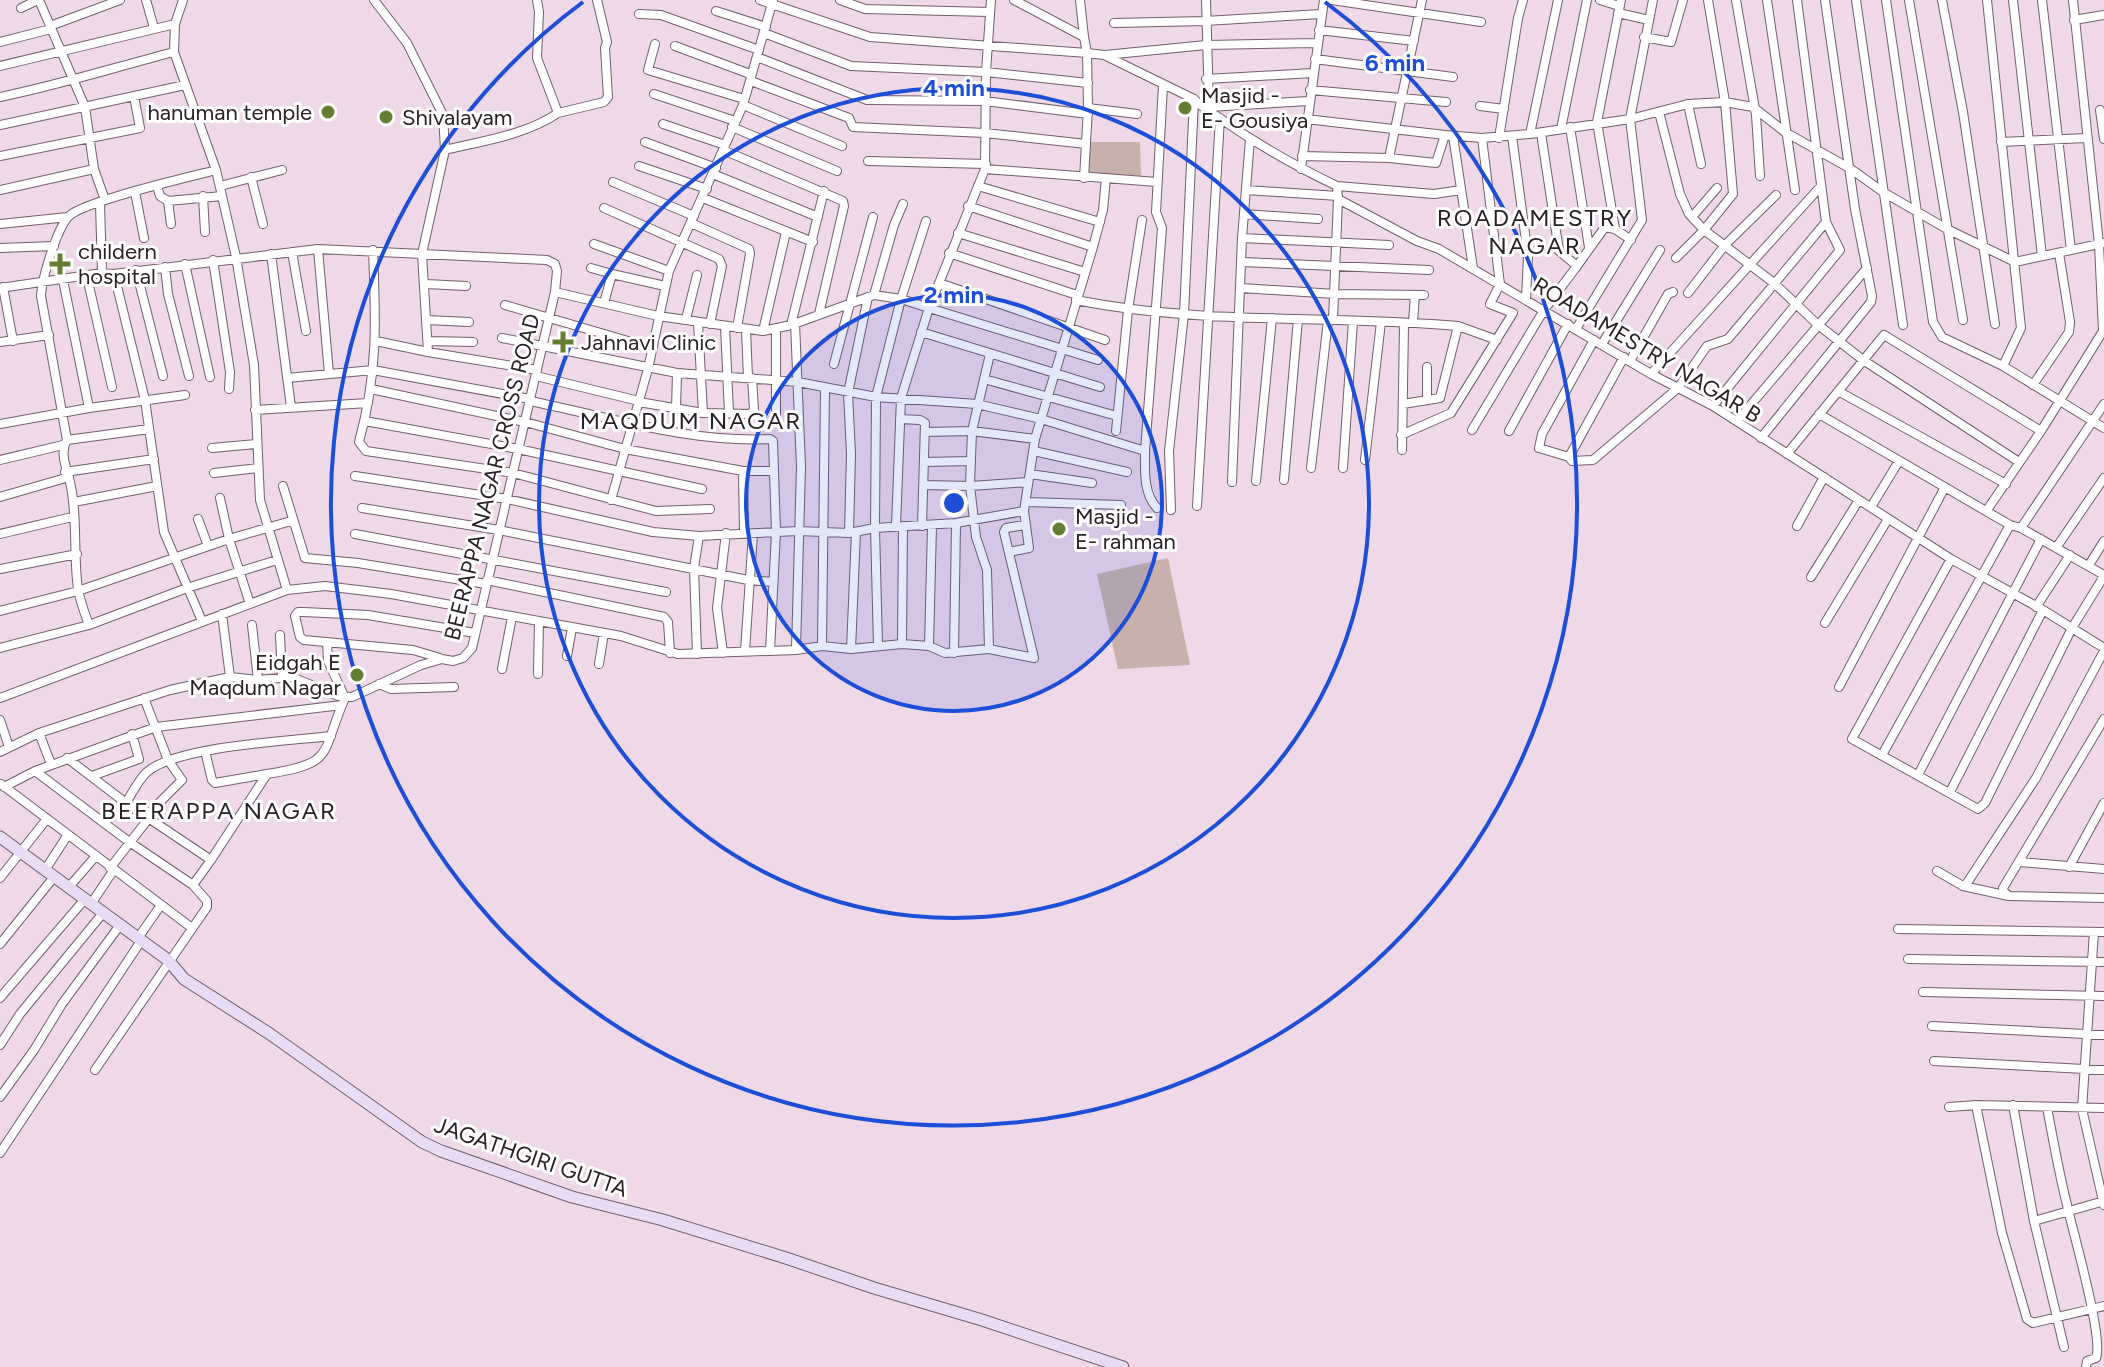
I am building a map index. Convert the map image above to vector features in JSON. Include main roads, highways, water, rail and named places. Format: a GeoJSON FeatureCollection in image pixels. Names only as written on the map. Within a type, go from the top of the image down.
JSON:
{"type":"FeatureCollection","features":[{"type":"Feature","properties":{"kind":"place","name":"Masjid - E- Gousiya"},"geometry":{"type":"Point","coordinates":[1185,108]}},
{"type":"Feature","properties":{"kind":"place","name":"hanuman temple"},"geometry":{"type":"Point","coordinates":[328,112]}},
{"type":"Feature","properties":{"kind":"place","name":"Shivalayam"},"geometry":{"type":"Point","coordinates":[386,117]}},
{"type":"Feature","properties":{"kind":"place","name":"childern hospital"},"geometry":{"type":"Point","coordinates":[60,264]}},
{"type":"Feature","properties":{"kind":"place","name":"Jahnavi Clinic"},"geometry":{"type":"Point","coordinates":[563,342]}},
{"type":"Feature","properties":{"kind":"place","name":"Masjid - E- rahman"},"geometry":{"type":"Point","coordinates":[1059,529]}},
{"type":"Feature","properties":{"kind":"place","name":"Eidgah E Maqdum Nagar"},"geometry":{"type":"Point","coordinates":[357,675]}},
{"type":"Feature","properties":{"kind":"district","name":"ROADAMESTRY NAGAR"},"geometry":{"type":"Point","coordinates":[1535,231]}},
{"type":"Feature","properties":{"kind":"district","name":"MAQDUM NAGAR"},"geometry":{"type":"Point","coordinates":[691,420]}},
{"type":"Feature","properties":{"kind":"district","name":"BEERAPPA NAGAR"},"geometry":{"type":"Point","coordinates":[219,810]}}]}
